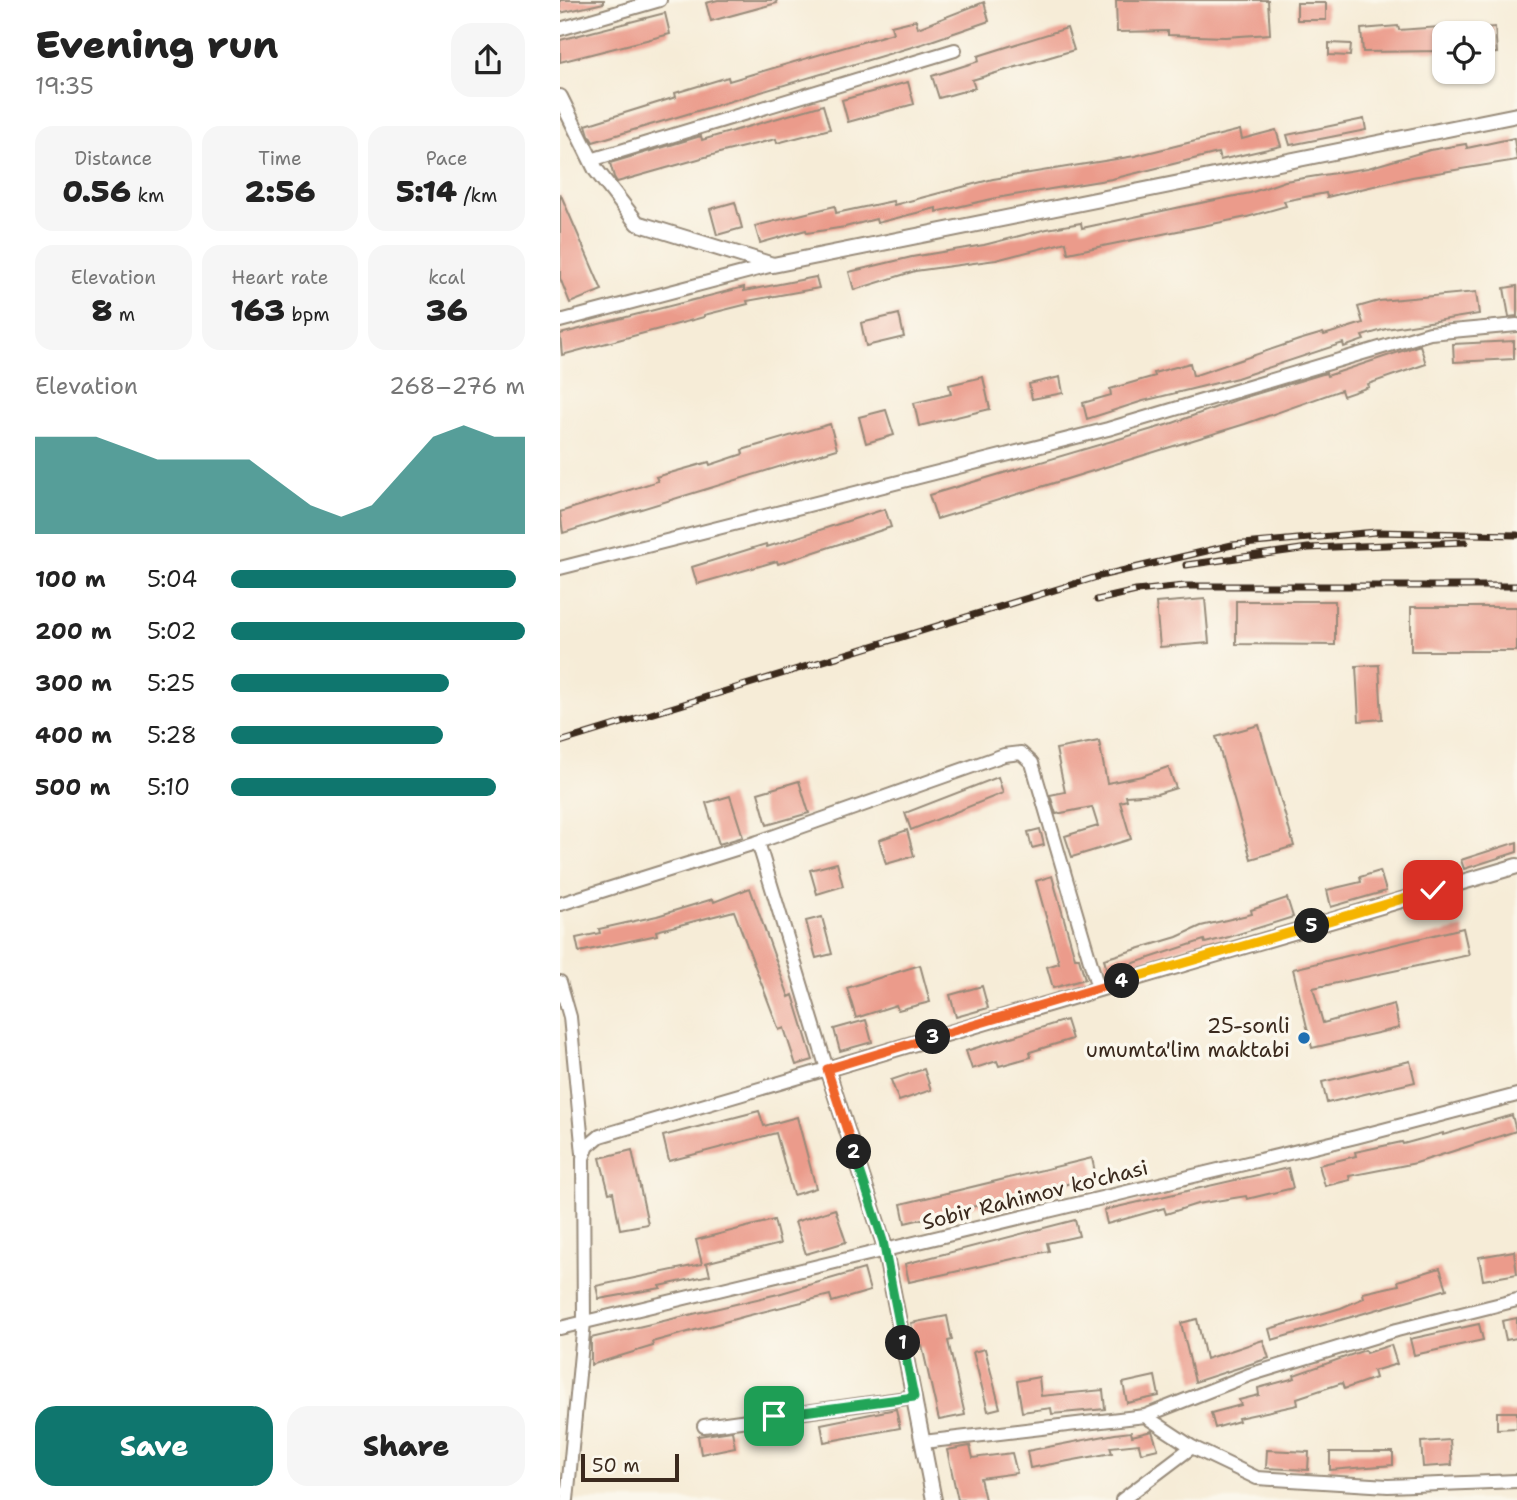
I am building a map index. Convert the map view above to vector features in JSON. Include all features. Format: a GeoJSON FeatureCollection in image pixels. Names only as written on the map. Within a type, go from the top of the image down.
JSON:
{"type":"FeatureCollection","features":[{"type":"Feature","properties":{"kind":"street"},"geometry":{"type":"LineString","coordinates":[[560,29],[660,0]]}},
{"type":"Feature","properties":{"kind":"street"},"geometry":{"type":"LineString","coordinates":[[590,160],[955,50]]}},
{"type":"Feature","properties":{"kind":"street"},"geometry":{"type":"LineString","coordinates":[[560,97],[590,160],[636,223],[773,265]]}},
{"type":"Feature","properties":{"kind":"street"},"geometry":{"type":"LineString","coordinates":[[560,321],[773,265],[1517,115]]}},
{"type":"Feature","properties":{"kind":"street"},"geometry":{"type":"LineString","coordinates":[[560,568],[1108,429],[1430,333],[1517,325]]}},
{"type":"Feature","properties":{"kind":"street"},"geometry":{"type":"LineString","coordinates":[[560,904],[758,842],[1004,754],[1020,753],[1032,763],[1098,988]]}},
{"type":"Feature","properties":{"kind":"street"},"geometry":{"type":"LineString","coordinates":[[758,842],[885,1251],[934,1500]]}},
{"type":"Feature","properties":{"kind":"street"},"geometry":{"type":"LineString","coordinates":[[583,1158],[588,1146],[600,1136],[1517,866]]}},
{"type":"Feature","properties":{"kind":"street"},"geometry":{"type":"LineString","coordinates":[[560,982],[570,1017],[583,1158],[584,1322],[567,1500]]}},
{"type":"Feature","properties":{"kind":"street","name":"Sobir Rahimov ko'chasi"},"geometry":{"type":"LineString","coordinates":[[560,1328],[1517,1095]]}},
{"type":"Feature","properties":{"kind":"street"},"geometry":{"type":"LineString","coordinates":[[923,1442],[1145,1416],[1249,1375],[1397,1330],[1517,1300]]}},
{"type":"Feature","properties":{"kind":"street"},"geometry":{"type":"LineString","coordinates":[[704,1426],[914,1397]]}},
{"type":"Feature","properties":{"kind":"street"},"geometry":{"type":"LineString","coordinates":[[1145,1416],[1192,1447],[1257,1478],[1388,1486],[1517,1481]]}},
{"type":"Feature","properties":{"kind":"street"},"geometry":{"type":"LineString","coordinates":[[1122,1500],[1192,1447]]}},
{"type":"Feature","properties":{"kind":"building"},"geometry":{"type":"Polygon","coordinates":[[[560,0],[604,0],[604,3],[560,13],[560,0]]]}},
{"type":"Feature","properties":{"kind":"building"},"geometry":{"type":"Polygon","coordinates":[[[718,0],[776,0],[777,3],[711,21],[706,3],[718,0]]]}},
{"type":"Feature","properties":{"kind":"building"},"geometry":{"type":"Polygon","coordinates":[[[1116,0],[1268,0],[1270,34],[1225,37],[1168,35],[1168,31],[1117,32],[1116,0]]]}},
{"type":"Feature","properties":{"kind":"building"},"geometry":{"type":"Polygon","coordinates":[[[984,2],[989,21],[922,44],[593,142],[589,135],[586,125],[676,97],[675,93],[728,77],[729,81],[893,33],[891,26],[916,20],[918,28],[984,2]]]}},
{"type":"Feature","properties":{"kind":"building"},"geometry":{"type":"Polygon","coordinates":[[[1297,3],[1326,3],[1326,20],[1297,20],[1297,3]]]}},
{"type":"Feature","properties":{"kind":"building"},"geometry":{"type":"Polygon","coordinates":[[[665,13],[670,34],[560,62],[560,40],[665,13]]]}},
{"type":"Feature","properties":{"kind":"building"},"geometry":{"type":"Polygon","coordinates":[[[1398,26],[1399,30],[1432,28],[1432,51],[1363,52],[1361,29],[1398,26]]]}},
{"type":"Feature","properties":{"kind":"building"},"geometry":{"type":"Polygon","coordinates":[[[1067,28],[1074,50],[972,80],[975,88],[939,98],[932,76],[979,61],[978,56],[1067,28]]]}},
{"type":"Feature","properties":{"kind":"building"},"geometry":{"type":"Polygon","coordinates":[[[1329,43],[1351,44],[1350,56],[1329,55],[1329,43]]]}},
{"type":"Feature","properties":{"kind":"building"},"geometry":{"type":"Polygon","coordinates":[[[908,82],[914,104],[848,122],[842,100],[908,82]]]}},
{"type":"Feature","properties":{"kind":"building"},"geometry":{"type":"Polygon","coordinates":[[[823,105],[830,129],[777,143],[776,139],[723,152],[617,182],[614,177],[610,163],[701,136],[702,140],[823,105]]]}},
{"type":"Feature","properties":{"kind":"building"},"geometry":{"type":"Polygon","coordinates":[[[1364,119],[1366,130],[1290,145],[1287,135],[1364,119]]]}},
{"type":"Feature","properties":{"kind":"building"},"geometry":{"type":"Polygon","coordinates":[[[1240,130],[1242,139],[1276,130],[1281,146],[1220,160],[1218,153],[1112,179],[996,198],[936,212],[936,208],[877,223],[876,219],[807,233],[806,230],[760,243],[755,226],[835,206],[836,213],[893,201],[894,205],[993,179],[1135,156],[1240,130]]]}},
{"type":"Feature","properties":{"kind":"building"},"geometry":{"type":"Polygon","coordinates":[[[1514,138],[1517,160],[1412,177],[1327,197],[1326,193],[1284,201],[1286,206],[1247,217],[1068,253],[1066,242],[996,260],[915,271],[854,290],[849,272],[912,257],[984,245],[1047,229],[1081,223],[1082,228],[1250,193],[1285,181],[1368,168],[1430,150],[1466,144],[1467,148],[1514,138]]]}},
{"type":"Feature","properties":{"kind":"building"},"geometry":{"type":"Polygon","coordinates":[[[560,193],[602,290],[570,303],[560,278],[560,193]]]}},
{"type":"Feature","properties":{"kind":"building"},"geometry":{"type":"Polygon","coordinates":[[[735,202],[742,228],[717,235],[710,209],[735,202]]]}},
{"type":"Feature","properties":{"kind":"building"},"geometry":{"type":"Polygon","coordinates":[[[816,277],[819,288],[747,301],[748,304],[704,317],[562,355],[560,334],[744,287],[744,291],[816,277]]]}},
{"type":"Feature","properties":{"kind":"building"},"geometry":{"type":"Polygon","coordinates":[[[1517,286],[1517,316],[1509,317],[1504,288],[1517,286]]]}},
{"type":"Feature","properties":{"kind":"building"},"geometry":{"type":"Polygon","coordinates":[[[1476,292],[1479,314],[1386,329],[1362,336],[1364,340],[1344,347],[1343,343],[1237,378],[1143,401],[1087,419],[1083,403],[1111,395],[1110,389],[1155,376],[1154,373],[1190,363],[1193,376],[1299,340],[1363,323],[1358,307],[1379,301],[1476,292]]]}},
{"type":"Feature","properties":{"kind":"building"},"geometry":{"type":"Polygon","coordinates":[[[899,314],[904,337],[866,346],[861,323],[899,314]]]}},
{"type":"Feature","properties":{"kind":"building"},"geometry":{"type":"Polygon","coordinates":[[[1514,341],[1514,359],[1454,362],[1453,344],[1514,341]]]}},
{"type":"Feature","properties":{"kind":"building"},"geometry":{"type":"Polygon","coordinates":[[[1420,345],[1426,364],[1368,384],[1369,387],[1343,396],[1341,390],[1245,424],[937,519],[929,495],[1173,423],[1236,400],[1326,373],[1327,376],[1420,345]]]}},
{"type":"Feature","properties":{"kind":"building"},"geometry":{"type":"Polygon","coordinates":[[[983,377],[990,409],[919,426],[914,403],[951,394],[949,385],[983,377]]]}},
{"type":"Feature","properties":{"kind":"building"},"geometry":{"type":"Polygon","coordinates":[[[1060,377],[1063,393],[1032,399],[1029,384],[1060,377]]]}},
{"type":"Feature","properties":{"kind":"building"},"geometry":{"type":"Polygon","coordinates":[[[886,410],[894,435],[866,443],[859,417],[886,410]]]}},
{"type":"Feature","properties":{"kind":"building"},"geometry":{"type":"Polygon","coordinates":[[[830,424],[837,449],[563,533],[560,512],[658,481],[656,477],[709,462],[710,465],[743,454],[742,450],[830,424]]]}},
{"type":"Feature","properties":{"kind":"building"},"geometry":{"type":"Polygon","coordinates":[[[885,509],[891,527],[778,564],[777,561],[697,584],[692,567],[766,544],[767,547],[885,509]]]}},
{"type":"Feature","properties":{"kind":"building"},"geometry":{"type":"Polygon","coordinates":[[[1205,599],[1209,643],[1160,647],[1156,603],[1205,599]]]}},
{"type":"Feature","properties":{"kind":"building"},"geometry":{"type":"Polygon","coordinates":[[[1236,601],[1335,601],[1335,645],[1236,644],[1236,601]]]}},
{"type":"Feature","properties":{"kind":"building"},"geometry":{"type":"Polygon","coordinates":[[[1411,607],[1517,607],[1517,651],[1411,651],[1411,607]]]}},
{"type":"Feature","properties":{"kind":"building"},"geometry":{"type":"Polygon","coordinates":[[[1379,665],[1382,719],[1359,721],[1356,666],[1379,665]]]}},
{"type":"Feature","properties":{"kind":"building"},"geometry":{"type":"Polygon","coordinates":[[[1259,725],[1294,846],[1251,859],[1216,737],[1259,725]]]}},
{"type":"Feature","properties":{"kind":"building"},"geometry":{"type":"Polygon","coordinates":[[[1099,741],[1107,783],[1142,776],[1168,767],[1176,788],[1157,794],[1126,796],[1127,800],[1120,802],[1131,839],[1072,857],[1065,836],[1098,826],[1092,807],[1056,814],[1050,795],[1065,792],[1056,749],[1099,741]]]}},
{"type":"Feature","properties":{"kind":"building"},"geometry":{"type":"Polygon","coordinates":[[[998,777],[1003,793],[911,830],[905,813],[998,777]]]}},
{"type":"Feature","properties":{"kind":"building"},"geometry":{"type":"Polygon","coordinates":[[[799,781],[809,813],[767,825],[758,793],[799,781]]]}},
{"type":"Feature","properties":{"kind":"building"},"geometry":{"type":"Polygon","coordinates":[[[730,796],[743,837],[719,844],[706,803],[730,796]]]}},
{"type":"Feature","properties":{"kind":"building"},"geometry":{"type":"Polygon","coordinates":[[[1040,829],[1044,845],[1032,848],[1028,832],[1040,829]]]}},
{"type":"Feature","properties":{"kind":"building"},"geometry":{"type":"Polygon","coordinates":[[[907,830],[914,856],[886,864],[879,840],[907,830]]]}},
{"type":"Feature","properties":{"kind":"building"},"geometry":{"type":"Polygon","coordinates":[[[1517,842],[1517,852],[1464,869],[1461,860],[1517,842]]]}},
{"type":"Feature","properties":{"kind":"building"},"geometry":{"type":"Polygon","coordinates":[[[837,863],[843,886],[817,894],[810,870],[837,863]]]}},
{"type":"Feature","properties":{"kind":"building"},"geometry":{"type":"Polygon","coordinates":[[[1380,871],[1386,891],[1331,907],[1327,890],[1361,882],[1360,877],[1380,871]]]}},
{"type":"Feature","properties":{"kind":"building"},"geometry":{"type":"Polygon","coordinates":[[[1052,876],[1075,958],[1079,958],[1085,979],[1053,988],[1047,967],[1059,963],[1036,881],[1052,876]]]}},
{"type":"Feature","properties":{"kind":"building"},"geometry":{"type":"Polygon","coordinates":[[[750,888],[789,997],[793,995],[813,1060],[796,1065],[784,1028],[779,1030],[734,911],[656,931],[657,935],[579,952],[576,938],[600,933],[599,929],[657,916],[713,899],[714,902],[750,888]]]}},
{"type":"Feature","properties":{"kind":"building"},"geometry":{"type":"Polygon","coordinates":[[[1287,898],[1293,917],[1229,937],[1205,943],[1204,940],[1107,972],[1104,959],[1177,937],[1201,926],[1252,914],[1251,910],[1287,898]]]}},
{"type":"Feature","properties":{"kind":"building"},"geometry":{"type":"Polygon","coordinates":[[[822,917],[832,954],[816,958],[806,921],[822,917]]]}},
{"type":"Feature","properties":{"kind":"building"},"geometry":{"type":"Polygon","coordinates":[[[1463,928],[1469,955],[1313,988],[1323,1023],[1394,1004],[1399,1028],[1312,1048],[1293,969],[1463,928]]]}},
{"type":"Feature","properties":{"kind":"building"},"geometry":{"type":"Polygon","coordinates":[[[920,965],[930,1002],[898,1010],[896,1005],[856,1018],[847,988],[920,965]]]}},
{"type":"Feature","properties":{"kind":"building"},"geometry":{"type":"Polygon","coordinates":[[[982,986],[988,1008],[956,1017],[950,995],[982,986]]]}},
{"type":"Feature","properties":{"kind":"building"},"geometry":{"type":"Polygon","coordinates":[[[866,1020],[872,1042],[840,1051],[834,1029],[866,1020]]]}},
{"type":"Feature","properties":{"kind":"building"},"geometry":{"type":"Polygon","coordinates":[[[1066,1020],[1072,1039],[1030,1052],[1031,1057],[999,1066],[997,1061],[972,1069],[966,1051],[1066,1020]]]}},
{"type":"Feature","properties":{"kind":"building"},"geometry":{"type":"Polygon","coordinates":[[[1410,1061],[1415,1082],[1327,1103],[1322,1082],[1410,1061]]]}},
{"type":"Feature","properties":{"kind":"building"},"geometry":{"type":"Polygon","coordinates":[[[924,1069],[931,1090],[899,1101],[891,1080],[924,1069]]]}},
{"type":"Feature","properties":{"kind":"building"},"geometry":{"type":"Polygon","coordinates":[[[759,1111],[764,1126],[797,1117],[816,1188],[793,1195],[776,1133],[669,1161],[663,1136],[759,1111]]]}},
{"type":"Feature","properties":{"kind":"building"},"geometry":{"type":"Polygon","coordinates":[[[1512,1115],[1516,1131],[1416,1163],[1349,1176],[1350,1180],[1325,1186],[1319,1165],[1356,1156],[1355,1152],[1443,1135],[1512,1115]]]}},
{"type":"Feature","properties":{"kind":"building"},"geometry":{"type":"Polygon","coordinates":[[[632,1150],[648,1224],[620,1229],[613,1192],[609,1193],[600,1158],[632,1150]]]}},
{"type":"Feature","properties":{"kind":"building"},"geometry":{"type":"Polygon","coordinates":[[[1092,1158],[1096,1177],[905,1223],[901,1204],[1092,1158]]]}},
{"type":"Feature","properties":{"kind":"building"},"geometry":{"type":"Polygon","coordinates":[[[1288,1168],[1293,1188],[1247,1199],[1246,1196],[1197,1204],[1166,1214],[1164,1208],[1107,1224],[1104,1210],[1288,1168]]]}},
{"type":"Feature","properties":{"kind":"building"},"geometry":{"type":"Polygon","coordinates":[[[835,1209],[846,1242],[806,1254],[795,1222],[835,1209]]]}},
{"type":"Feature","properties":{"kind":"building"},"geometry":{"type":"Polygon","coordinates":[[[774,1220],[780,1244],[705,1263],[710,1275],[660,1286],[661,1288],[599,1299],[596,1286],[702,1264],[696,1240],[774,1220]]]}},
{"type":"Feature","properties":{"kind":"building"},"geometry":{"type":"Polygon","coordinates":[[[1075,1220],[1079,1236],[1047,1243],[1049,1251],[909,1282],[905,1264],[1075,1220]]]}},
{"type":"Feature","properties":{"kind":"building"},"geometry":{"type":"Polygon","coordinates":[[[1514,1251],[1517,1274],[1483,1280],[1479,1257],[1514,1251]]]}},
{"type":"Feature","properties":{"kind":"building"},"geometry":{"type":"Polygon","coordinates":[[[1440,1268],[1447,1289],[1272,1340],[1269,1329],[1341,1308],[1364,1298],[1363,1293],[1399,1285],[1398,1281],[1440,1268]]]}},
{"type":"Feature","properties":{"kind":"building"},"geometry":{"type":"Polygon","coordinates":[[[864,1269],[870,1291],[832,1302],[830,1295],[746,1316],[652,1342],[653,1346],[591,1365],[591,1338],[778,1294],[864,1269]]]}},
{"type":"Feature","properties":{"kind":"building"},"geometry":{"type":"Polygon","coordinates":[[[947,1316],[952,1340],[948,1341],[965,1415],[939,1420],[922,1346],[916,1347],[911,1323],[947,1316]]]}},
{"type":"Feature","properties":{"kind":"building"},"geometry":{"type":"Polygon","coordinates":[[[1517,1318],[1517,1338],[1506,1340],[1502,1321],[1517,1318]]]}},
{"type":"Feature","properties":{"kind":"building"},"geometry":{"type":"Polygon","coordinates":[[[1197,1319],[1206,1359],[1263,1340],[1269,1358],[1195,1382],[1181,1323],[1197,1319]]]}},
{"type":"Feature","properties":{"kind":"building"},"geometry":{"type":"Polygon","coordinates":[[[1479,1324],[1483,1340],[1414,1355],[1410,1339],[1479,1324]]]}},
{"type":"Feature","properties":{"kind":"building"},"geometry":{"type":"Polygon","coordinates":[[[1391,1345],[1397,1364],[1373,1371],[1375,1378],[1344,1389],[1342,1383],[1297,1398],[1298,1405],[1238,1418],[1239,1421],[1215,1428],[1211,1413],[1241,1405],[1239,1400],[1259,1395],[1258,1388],[1295,1378],[1294,1375],[1365,1350],[1366,1353],[1391,1345]]]}},
{"type":"Feature","properties":{"kind":"building"},"geometry":{"type":"Polygon","coordinates":[[[985,1349],[1000,1408],[988,1411],[973,1352],[985,1349]]]}},
{"type":"Feature","properties":{"kind":"building"},"geometry":{"type":"Polygon","coordinates":[[[1155,1376],[1159,1396],[1127,1403],[1123,1383],[1155,1376]]]}},
{"type":"Feature","properties":{"kind":"building"},"geometry":{"type":"Polygon","coordinates":[[[1039,1377],[1041,1396],[1103,1390],[1105,1409],[1052,1414],[1051,1408],[1022,1412],[1017,1381],[1039,1377]]]}},
{"type":"Feature","properties":{"kind":"building"},"geometry":{"type":"Polygon","coordinates":[[[896,1409],[900,1428],[824,1442],[821,1424],[896,1409]]]}},
{"type":"Feature","properties":{"kind":"building"},"geometry":{"type":"Polygon","coordinates":[[[1497,1412],[1517,1412],[1517,1428],[1497,1429],[1497,1412]]]}},
{"type":"Feature","properties":{"kind":"building"},"geometry":{"type":"Polygon","coordinates":[[[732,1431],[735,1447],[701,1454],[698,1436],[732,1431]]]}},
{"type":"Feature","properties":{"kind":"building"},"geometry":{"type":"Polygon","coordinates":[[[1152,1431],[1158,1449],[1141,1453],[1139,1444],[1110,1447],[1112,1453],[1030,1468],[1027,1451],[1115,1434],[1131,1432],[1132,1436],[1152,1431]]]}},
{"type":"Feature","properties":{"kind":"building"},"geometry":{"type":"Polygon","coordinates":[[[1450,1440],[1452,1465],[1423,1467],[1421,1442],[1450,1440]]]}},
{"type":"Feature","properties":{"kind":"building"},"geometry":{"type":"Polygon","coordinates":[[[970,1446],[973,1458],[1012,1453],[1017,1473],[980,1478],[985,1500],[958,1500],[947,1450],[970,1446]]]}},
{"type":"Feature","properties":{"kind":"building"},"geometry":{"type":"Polygon","coordinates":[[[1267,1450],[1309,1452],[1308,1470],[1266,1468],[1267,1450]]]}},
{"type":"Feature","properties":{"kind":"building"},"geometry":{"type":"Polygon","coordinates":[[[1330,1452],[1393,1452],[1393,1465],[1330,1470],[1330,1452]]]}},
{"type":"Feature","properties":{"kind":"railway"},"geometry":{"type":"LineString","coordinates":[[560,742],[1100,576],[1232,545],[1376,532],[1517,535]]}},
{"type":"Feature","properties":{"kind":"railway"},"geometry":{"type":"LineString","coordinates":[[1186,565],[1308,548],[1465,542]]}},
{"type":"Feature","properties":{"kind":"railway"},"geometry":{"type":"LineString","coordinates":[[1097,600],[1136,591],[1184,586],[1517,586]]}},
{"type":"Feature","properties":{"kind":"place","name":"25-sonli umumta'lim maktabi"},"geometry":{"type":"Point","coordinates":[1304,1038]}},
{"type":"Feature","properties":{"kind":"route"},"geometry":{"type":"LineString","coordinates":[[774,1416],[914,1397],[883,1241],[827,1069],[1433,890]]}}]}
